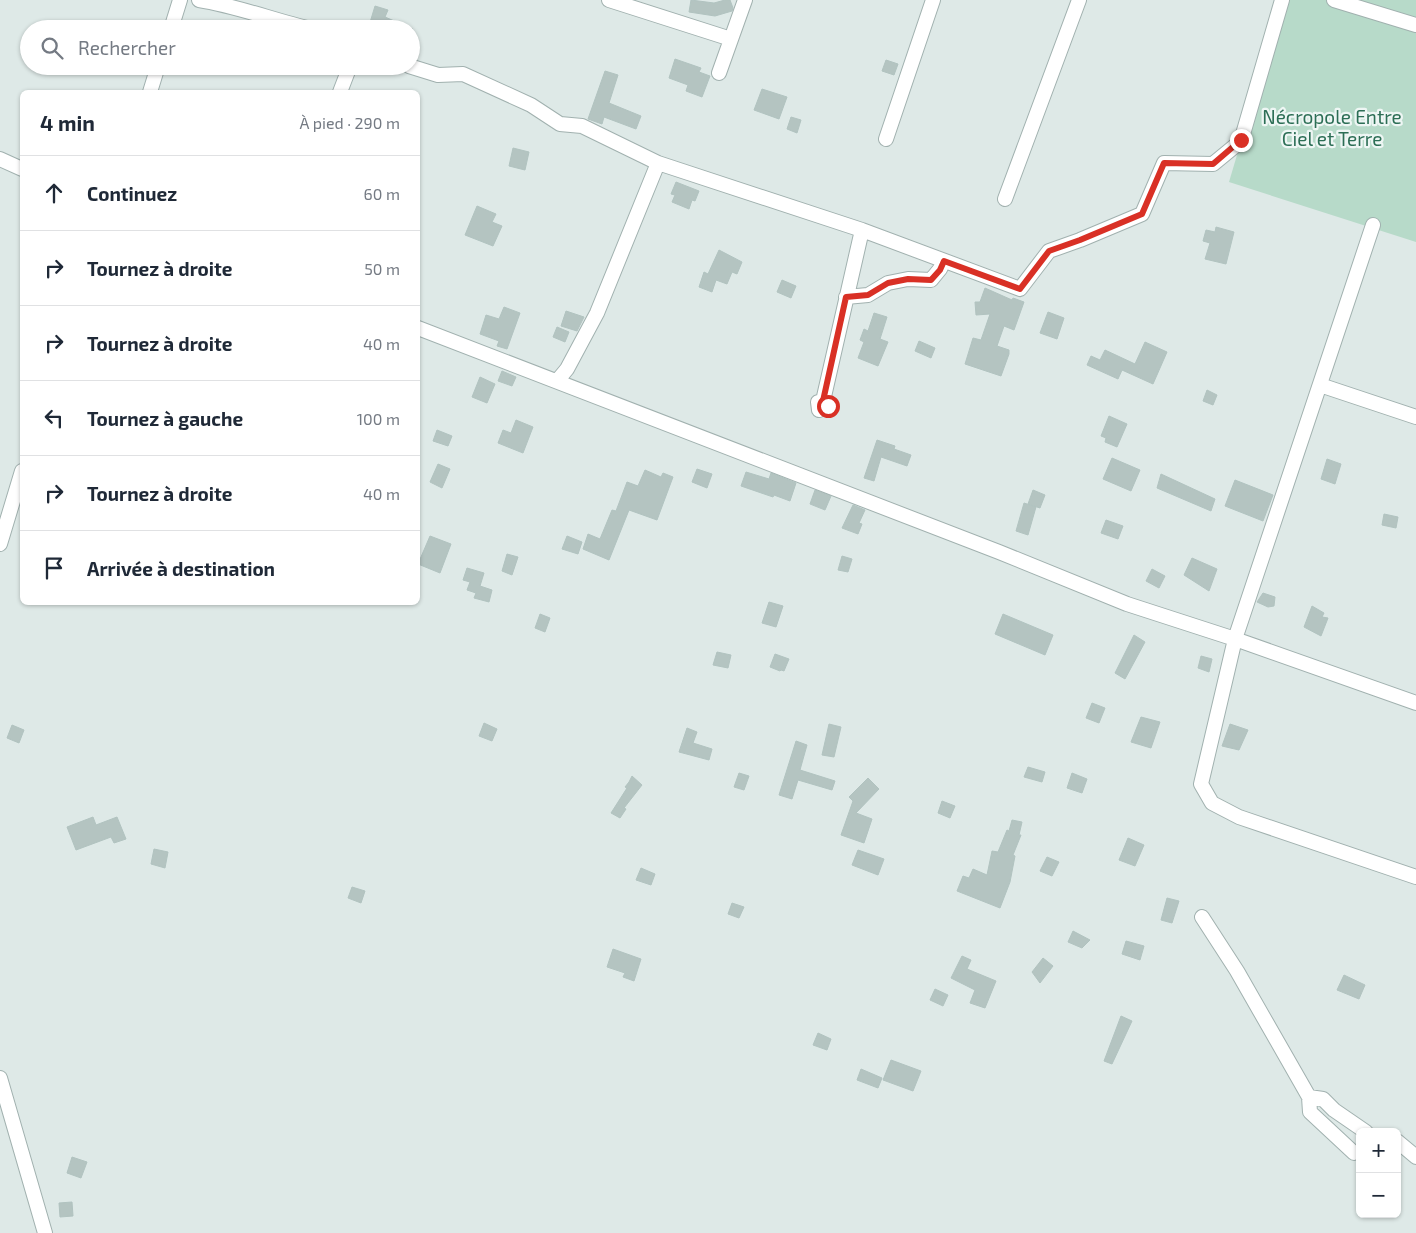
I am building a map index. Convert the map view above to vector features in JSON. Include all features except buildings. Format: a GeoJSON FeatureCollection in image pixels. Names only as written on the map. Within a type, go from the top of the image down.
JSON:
{"type":"FeatureCollection","features":[{"type":"Feature","properties":{"kind":"street"},"geometry":{"type":"LineString","coordinates":[[173,20],[180,0]]}},
{"type":"Feature","properties":{"kind":"street"},"geometry":{"type":"LineString","coordinates":[[199,0],[223,4],[275,20]]}},
{"type":"Feature","properties":{"kind":"street"},"geometry":{"type":"LineString","coordinates":[[609,0],[731,39]]}},
{"type":"Feature","properties":{"kind":"street"},"geometry":{"type":"LineString","coordinates":[[719,73],[744,0]]}},
{"type":"Feature","properties":{"kind":"street"},"geometry":{"type":"LineString","coordinates":[[886,140],[934,0]]}},
{"type":"Feature","properties":{"kind":"street"},"geometry":{"type":"LineString","coordinates":[[1005,199],[1078,0]]}},
{"type":"Feature","properties":{"kind":"street"},"geometry":{"type":"LineString","coordinates":[[420,69],[438,74],[463,74],[531,105],[560,124],[582,126],[658,163],[862,230],[1020,289],[1049,251],[1142,214],[1164,163],[1213,164],[1241,140],[1282,0]]}},
{"type":"Feature","properties":{"kind":"street"},"geometry":{"type":"LineString","coordinates":[[1334,0],[1416,25]]}},
{"type":"Feature","properties":{"kind":"street"},"geometry":{"type":"LineString","coordinates":[[151,90],[155,75]]}},
{"type":"Feature","properties":{"kind":"street"},"geometry":{"type":"LineString","coordinates":[[341,90],[347,75]]}},
{"type":"Feature","properties":{"kind":"street"},"geometry":{"type":"LineString","coordinates":[[0,159],[20,167]]}},
{"type":"Feature","properties":{"kind":"street"},"geometry":{"type":"LineString","coordinates":[[557,381],[567,369],[597,313],[658,163]]}},
{"type":"Feature","properties":{"kind":"street"},"geometry":{"type":"LineString","coordinates":[[1373,225],[1235,639],[1201,784],[1212,803],[1239,817],[1416,877]]}},
{"type":"Feature","properties":{"kind":"street"},"geometry":{"type":"LineString","coordinates":[[823,401],[862,230]]}},
{"type":"Feature","properties":{"kind":"street"},"geometry":{"type":"LineString","coordinates":[[846,297],[868,295],[888,283],[901,280],[931,280],[940,270],[944,261]]}},
{"type":"Feature","properties":{"kind":"street"},"geometry":{"type":"LineString","coordinates":[[420,329],[999,552],[1127,604],[1235,639],[1416,703]]}},
{"type":"Feature","properties":{"kind":"street"},"geometry":{"type":"LineString","coordinates":[[1320,385],[1416,417]]}},
{"type":"Feature","properties":{"kind":"street"},"geometry":{"type":"LineString","coordinates":[[0,544],[20,478]]}},
{"type":"Feature","properties":{"kind":"street"},"geometry":{"type":"LineString","coordinates":[[1202,917],[1236,971],[1309,1097],[1310,1112],[1354,1153]]}},
{"type":"Feature","properties":{"kind":"street"},"geometry":{"type":"LineString","coordinates":[[0,1078],[45,1233]]}},
{"type":"Feature","properties":{"kind":"street"},"geometry":{"type":"LineString","coordinates":[[1309,1097],[1323,1100],[1360,1128]]}},
{"type":"Feature","properties":{"kind":"street"},"geometry":{"type":"LineString","coordinates":[[1401,1145],[1416,1158]]}},
{"type":"Feature","properties":{"kind":"green space","name":"Nécropole Entre Ciel et Terre"},"geometry":{"type":"Polygon","coordinates":[[[1283,0],[1416,0],[1416,242],[1229,182],[1283,0]]]}},
{"type":"Feature","properties":{"kind":"route"},"geometry":{"type":"LineString","coordinates":[[828,406],[823,401],[846,297],[868,295],[888,283],[908,279],[931,280],[940,270],[944,261],[1020,289],[1049,251],[1142,214],[1164,163],[1213,164],[1241,140]]}}]}
